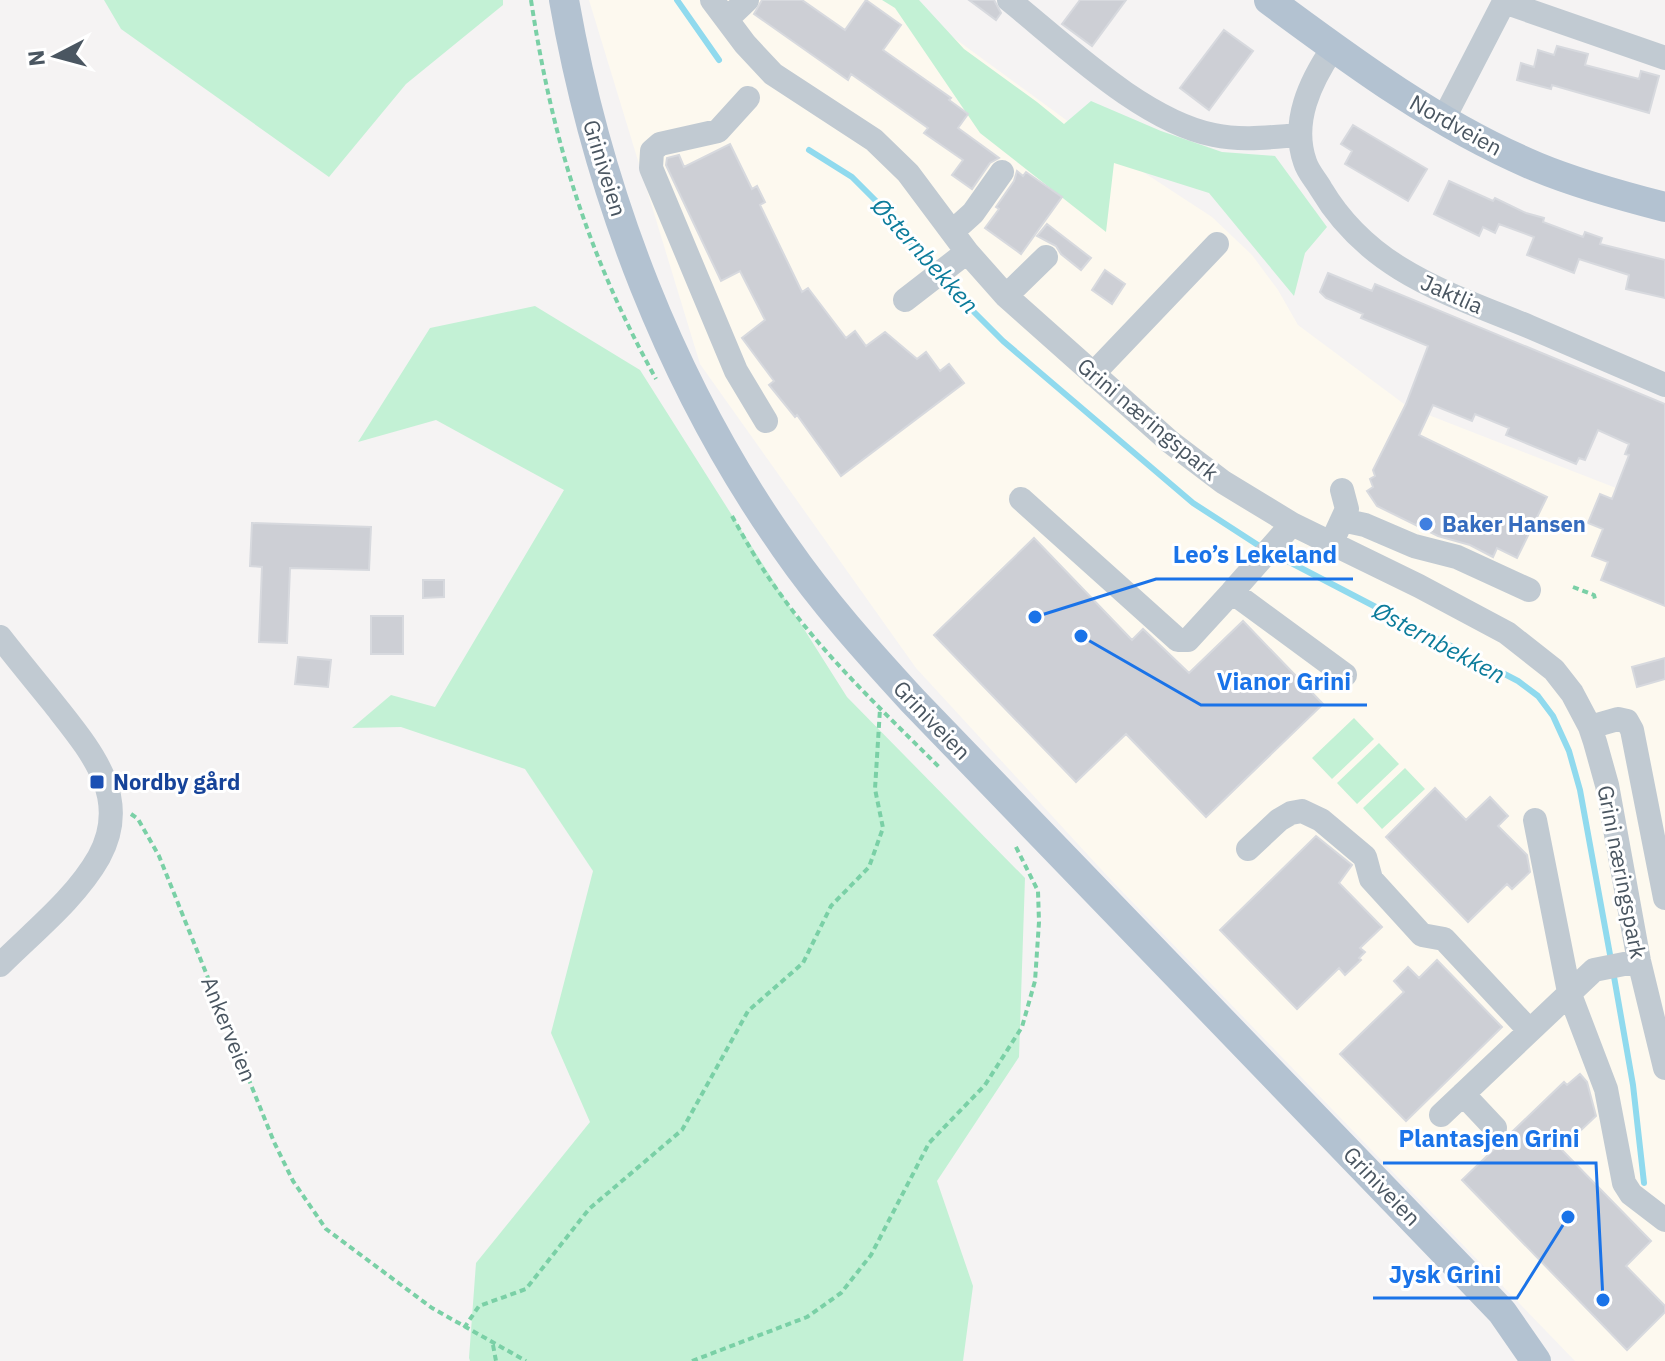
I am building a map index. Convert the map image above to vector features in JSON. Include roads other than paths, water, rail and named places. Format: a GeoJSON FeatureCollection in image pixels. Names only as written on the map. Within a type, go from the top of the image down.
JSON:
{"type":"FeatureCollection","features":[{"type":"Feature","properties":{"kind":"main road","name":"Griniveien"},"geometry":{"type":"LineString","coordinates":[[564,0],[575,62],[601,157],[653,306],[719,440],[785,547],[846,627],[913,701],[1502,1312],[1536,1361]]}},
{"type":"Feature","properties":{"kind":"main road","name":"Nordveien"},"geometry":{"type":"LineString","coordinates":[[1269,0],[1333,48],[1443,120],[1538,167],[1584,185],[1665,207]]}},
{"type":"Feature","properties":{"kind":"main road","name":"Griniveien"},"geometry":{"type":"LineString","coordinates":[[1502,1312],[1530,1332],[1558,1361]]}},
{"type":"Feature","properties":{"kind":"street"},"geometry":{"type":"LineString","coordinates":[[720,9],[747,0]]}},
{"type":"Feature","properties":{"kind":"street"},"geometry":{"type":"LineString","coordinates":[[1009,0],[1128,94],[1181,125],[1214,136],[1254,139],[1300,135]]}},
{"type":"Feature","properties":{"kind":"street"},"geometry":{"type":"LineString","coordinates":[[1443,120],[1505,1],[1665,58]]}},
{"type":"Feature","properties":{"kind":"street","name":"Grini næringspark"},"geometry":{"type":"LineString","coordinates":[[720,9],[745,44],[773,74],[874,140],[908,173],[959,242],[1006,296],[1180,450],[1223,482],[1277,541],[1332,543],[1507,633],[1554,670],[1572,693],[1590,727],[1607,785],[1630,963],[1656,999],[1665,1068]]}},
{"type":"Feature","properties":{"kind":"street","name":"Jaktlia"},"geometry":{"type":"LineString","coordinates":[[1333,48],[1309,90],[1300,135],[1306,164],[1333,210],[1374,253],[1428,285],[1665,385]]}},
{"type":"Feature","properties":{"kind":"street"},"geometry":{"type":"LineString","coordinates":[[748,98],[718,131],[660,144],[652,151],[651,168],[736,371],[766,421]]}},
{"type":"Feature","properties":{"kind":"street"},"geometry":{"type":"LineString","coordinates":[[924,286],[959,242],[973,213],[1002,172]]}},
{"type":"Feature","properties":{"kind":"street"},"geometry":{"type":"LineString","coordinates":[[1093,374],[1217,244]]}},
{"type":"Feature","properties":{"kind":"street"},"geometry":{"type":"LineString","coordinates":[[1006,296],[1046,257]]}},
{"type":"Feature","properties":{"kind":"street"},"geometry":{"type":"LineString","coordinates":[[1332,543],[1347,509],[1342,490]]}},
{"type":"Feature","properties":{"kind":"street"},"geometry":{"type":"LineString","coordinates":[[1021,499],[1178,640],[1188,640],[1277,541]]}},
{"type":"Feature","properties":{"kind":"street"},"geometry":{"type":"LineString","coordinates":[[1342,520],[1365,525],[1414,546],[1457,557],[1529,590]]}},
{"type":"Feature","properties":{"kind":"street"},"geometry":{"type":"LineString","coordinates":[[1232,592],[1345,675]]}},
{"type":"Feature","properties":{"kind":"street"},"geometry":{"type":"LineString","coordinates":[[0,637],[94,759],[103,776],[111,805],[106,841],[91,869],[58,908],[0,965]]}},
{"type":"Feature","properties":{"kind":"street"},"geometry":{"type":"LineString","coordinates":[[1590,727],[1618,719],[1627,721],[1632,730],[1665,898]]}},
{"type":"Feature","properties":{"kind":"street"},"geometry":{"type":"LineString","coordinates":[[1248,849],[1291,813],[1302,811],[1321,820],[1365,857],[1371,879],[1422,935],[1444,939],[1529,1030]]}},
{"type":"Feature","properties":{"kind":"street"},"geometry":{"type":"LineString","coordinates":[[1535,820],[1569,992],[1606,1089],[1624,1183],[1631,1194],[1665,1220]]}},
{"type":"Feature","properties":{"kind":"street"},"geometry":{"type":"LineString","coordinates":[[1441,1115],[1594,970],[1630,963]]}},
{"type":"Feature","properties":{"kind":"street"},"geometry":{"type":"LineString","coordinates":[[1463,1094],[1495,1128]]}},
{"type":"Feature","properties":{"kind":"waterway","name":"Østernbekken"},"geometry":{"type":"LineString","coordinates":[[677,0],[719,60]]}},
{"type":"Feature","properties":{"kind":"waterway","name":"Østernbekken"},"geometry":{"type":"LineString","coordinates":[[809,150],[852,177],[881,206],[934,272]]}},
{"type":"Feature","properties":{"kind":"waterway","name":"Østernbekken"},"geometry":{"type":"LineString","coordinates":[[942,280],[1003,341],[1193,503],[1264,549]]}},
{"type":"Feature","properties":{"kind":"waterway","name":"Østernbekken"},"geometry":{"type":"LineString","coordinates":[[1274,554],[1518,681],[1538,696],[1553,716],[1569,751],[1580,790],[1611,960]]}},
{"type":"Feature","properties":{"kind":"waterway","name":"Østernbekken"},"geometry":{"type":"LineString","coordinates":[[1613,971],[1633,1085],[1644,1183]]}},
{"type":"Feature","properties":{"kind":"place","name":"Baker Hansen"},"geometry":{"type":"Point","coordinates":[1426,524]}},
{"type":"Feature","properties":{"kind":"place","name":"Leo’s Lekeland"},"geometry":{"type":"Point","coordinates":[1035,617]}},
{"type":"Feature","properties":{"kind":"place","name":"Vianor Grini"},"geometry":{"type":"Point","coordinates":[1081,636]}},
{"type":"Feature","properties":{"kind":"place","name":"Nordby gård"},"geometry":{"type":"Point","coordinates":[97,782]}},
{"type":"Feature","properties":{"kind":"place","name":"Jysk Grini"},"geometry":{"type":"Point","coordinates":[1568,1217]}},
{"type":"Feature","properties":{"kind":"place","name":"Plantasjen Grini"},"geometry":{"type":"Point","coordinates":[1603,1300]}}]}
